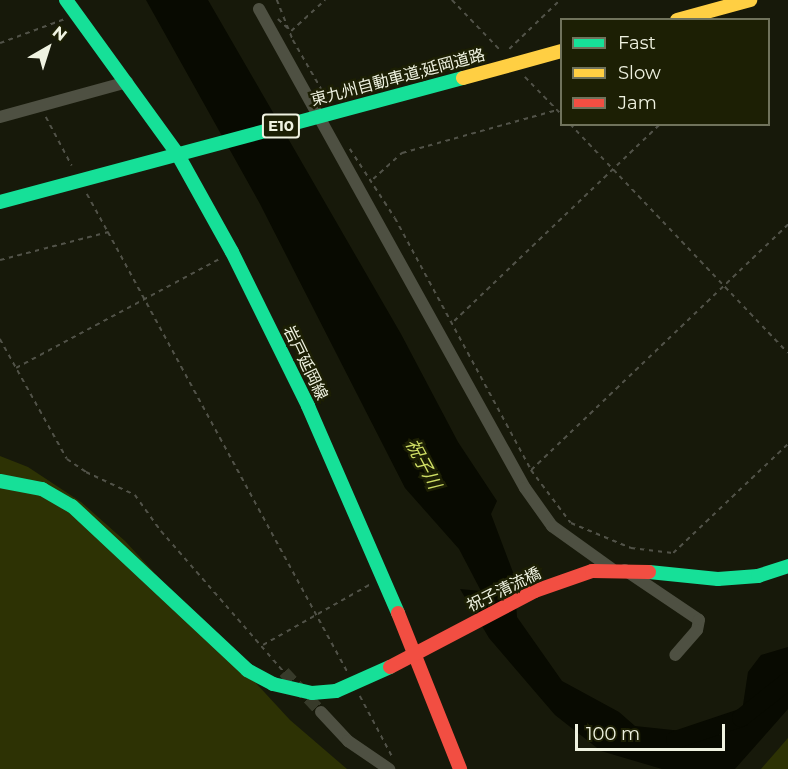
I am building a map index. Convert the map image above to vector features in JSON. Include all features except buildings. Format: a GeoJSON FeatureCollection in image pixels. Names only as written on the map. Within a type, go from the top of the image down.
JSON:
{"type":"FeatureCollection","features":[{"type":"Feature","properties":{"kind":"main road","name":"岩戸延岡線"},"geometry":{"type":"LineString","coordinates":[[66,0],[178,155],[232,252],[308,406],[416,654],[459,769]]}},
{"type":"Feature","properties":{"kind":"main road"},"geometry":{"type":"LineString","coordinates":[[685,18],[750,0]]}},
{"type":"Feature","properties":{"kind":"main road","name":"東九州自動車道;延岡道路"},"geometry":{"type":"LineString","coordinates":[[0,202],[560,51]]}},
{"type":"Feature","properties":{"kind":"main road","name":"祝子清流橋"},"geometry":{"type":"LineString","coordinates":[[0,481],[42,489],[72,507],[247,670],[273,684],[312,693],[336,691],[416,654],[535,591],[592,572],[618,569],[718,579],[758,576],[788,566]]}},
{"type":"Feature","properties":{"kind":"street"},"geometry":{"type":"LineString","coordinates":[[259,9],[525,488],[552,526],[699,620],[697,630],[675,655]]}},
{"type":"Feature","properties":{"kind":"street"},"geometry":{"type":"LineString","coordinates":[[0,117],[127,82]]}},
{"type":"Feature","properties":{"kind":"street"},"geometry":{"type":"LineString","coordinates":[[321,712],[348,741],[392,766]]}},
{"type":"Feature","properties":{"kind":"path"},"geometry":{"type":"LineString","coordinates":[[277,0],[331,108]]}},
{"type":"Feature","properties":{"kind":"path"},"geometry":{"type":"LineString","coordinates":[[291,31],[325,0]]}},
{"type":"Feature","properties":{"kind":"path"},"geometry":{"type":"LineString","coordinates":[[503,54],[560,0]]}},
{"type":"Feature","properties":{"kind":"path"},"geometry":{"type":"LineString","coordinates":[[259,9],[291,31]]}},
{"type":"Feature","properties":{"kind":"path"},"geometry":{"type":"LineString","coordinates":[[0,43],[77,14]]}},
{"type":"Feature","properties":{"kind":"path"},"geometry":{"type":"LineString","coordinates":[[372,180],[402,153],[557,110]]}},
{"type":"Feature","properties":{"kind":"path"},"geometry":{"type":"LineString","coordinates":[[572,126],[788,353]]}},
{"type":"Feature","properties":{"kind":"path"},"geometry":{"type":"LineString","coordinates":[[453,322],[658,126]]}},
{"type":"Feature","properties":{"kind":"path"},"geometry":{"type":"LineString","coordinates":[[349,147],[372,180],[453,322],[531,470],[570,523],[631,548],[673,553],[788,444]]}},
{"type":"Feature","properties":{"kind":"path"},"geometry":{"type":"LineString","coordinates":[[531,470],[788,224]]}},
{"type":"Feature","properties":{"kind":"path"},"geometry":{"type":"LineString","coordinates":[[0,261],[108,232],[350,676]]}},
{"type":"Feature","properties":{"kind":"path"},"geometry":{"type":"LineString","coordinates":[[15,368],[232,252]]}},
{"type":"Feature","properties":{"kind":"path"},"geometry":{"type":"LineString","coordinates":[[0,339],[67,459],[86,472],[135,495],[161,531],[263,645],[284,672]]}},
{"type":"Feature","properties":{"kind":"path"},"geometry":{"type":"LineString","coordinates":[[263,645],[382,577]]}},
{"type":"Feature","properties":{"kind":"path"},"geometry":{"type":"LineString","coordinates":[[358,692],[392,766]]}},
{"type":"Feature","properties":{"kind":"green space"},"geometry":{"type":"Polygon","coordinates":[[[0,456],[28,467],[81,502],[125,541],[290,720],[347,769],[0,769],[0,456]]]}},
{"type":"Feature","properties":{"kind":"green space"},"geometry":{"type":"Polygon","coordinates":[[[788,738],[788,769],[761,769],[788,738]]]}},
{"type":"Feature","properties":{"kind":"water"},"geometry":{"type":"Polygon","coordinates":[[[146,0],[208,0],[401,334],[458,442],[497,501],[491,514],[514,575],[517,617],[562,681],[619,712],[635,726],[720,735],[741,718],[748,672],[761,655],[788,647],[788,709],[735,769],[662,769],[601,751],[555,715],[489,638],[460,589],[481,591],[459,549],[405,488],[260,204],[146,0]]]}},
{"type":"Feature","properties":{"kind":"waterway","name":"祝子川"},"geometry":{"type":"LineString","coordinates":[[675,740],[741,718],[788,681]]}},
{"type":"Feature","properties":{"kind":"tunnel"},"geometry":{"type":"LineString","coordinates":[[284,672],[321,712]]}},
{"type":"Feature","properties":{"kind":"traffic: fast"},"geometry":{"type":"LineString","coordinates":[[66,0],[178,155],[232,252],[308,406],[398,613]]}},
{"type":"Feature","properties":{"kind":"traffic: fast"},"geometry":{"type":"LineString","coordinates":[[0,202],[463,78]]}},
{"type":"Feature","properties":{"kind":"traffic: fast"},"geometry":{"type":"LineString","coordinates":[[0,481],[42,489],[72,506],[247,670],[273,684],[312,693],[336,691],[390,667]]}},
{"type":"Feature","properties":{"kind":"traffic: fast"},"geometry":{"type":"LineString","coordinates":[[649,572],[718,579],[758,576],[788,566]]}},
{"type":"Feature","properties":{"kind":"traffic: jam"},"geometry":{"type":"LineString","coordinates":[[390,667],[535,591],[592,571],[649,572]]}},
{"type":"Feature","properties":{"kind":"traffic: jam"},"geometry":{"type":"LineString","coordinates":[[398,613],[460,769]]}},
{"type":"Feature","properties":{"kind":"traffic: slow"},"geometry":{"type":"LineString","coordinates":[[684,18],[750,0]]}},
{"type":"Feature","properties":{"kind":"traffic: slow"},"geometry":{"type":"LineString","coordinates":[[463,78],[560,52]]}}]}
